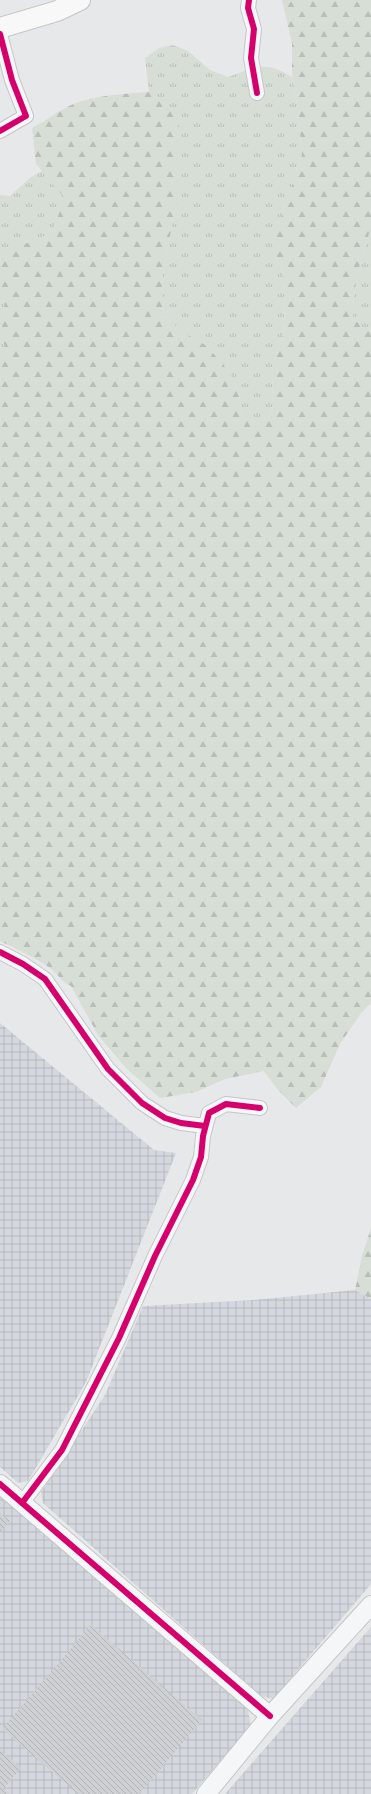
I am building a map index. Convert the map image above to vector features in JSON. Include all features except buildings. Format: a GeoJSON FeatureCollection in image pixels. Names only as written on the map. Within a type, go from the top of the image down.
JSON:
{"type":"FeatureCollection","features":[{"type":"Feature","properties":{"kind":"main road"},"geometry":{"type":"LineString","coordinates":[[0,28],[57,11],[80,0]]}},
{"type":"Feature","properties":{"kind":"street"},"geometry":{"type":"LineString","coordinates":[[249,0],[248,8],[254,29],[251,58],[257,93]]}},
{"type":"Feature","properties":{"kind":"street"},"geometry":{"type":"LineString","coordinates":[[0,34],[12,80],[26,116],[0,132]]}},
{"type":"Feature","properties":{"kind":"street"},"geometry":{"type":"LineString","coordinates":[[0,952],[23,964],[45,979],[108,1069],[142,1103],[165,1118],[181,1123],[206,1126]]}},
{"type":"Feature","properties":{"kind":"street"},"geometry":{"type":"LineString","coordinates":[[22,1503],[62,1450],[119,1338],[155,1256],[193,1180],[201,1157],[209,1113],[226,1104],[260,1108]]}},
{"type":"Feature","properties":{"kind":"street"},"geometry":{"type":"LineString","coordinates":[[0,1484],[270,1716]]}},
{"type":"Feature","properties":{"kind":"street"},"geometry":{"type":"LineString","coordinates":[[206,1794],[270,1716],[371,1605]]}},
{"type":"Feature","properties":{"kind":"shaded area"},"geometry":{"type":"Polygon","coordinates":[[[0,1023],[154,1150],[176,1153],[86,1382],[28,1481],[18,1483],[0,1467],[0,1023]]]}},
{"type":"Feature","properties":{"kind":"shaded area"},"geometry":{"type":"Polygon","coordinates":[[[355,1290],[371,1299],[371,1584],[273,1699],[261,1696],[43,1503],[41,1492],[105,1395],[143,1306],[254,1300],[355,1290]]]}},
{"type":"Feature","properties":{"kind":"shaded area"},"geometry":{"type":"Polygon","coordinates":[[[0,1496],[248,1710],[251,1725],[192,1794],[0,1794],[0,1496]]]}},
{"type":"Feature","properties":{"kind":"shaded area"},"geometry":{"type":"Polygon","coordinates":[[[371,1627],[371,1794],[225,1794],[371,1627]]]}},
{"type":"Feature","properties":{"kind":"green space"},"geometry":{"type":"Polygon","coordinates":[[[282,0],[371,0],[371,227],[356,283],[353,318],[365,330],[371,329],[371,1003],[361,1013],[340,1044],[321,1087],[296,1108],[278,1090],[264,1071],[225,1079],[196,1092],[160,1098],[126,1068],[98,1035],[71,986],[44,964],[0,941],[0,357],[3,357],[5,349],[2,334],[2,320],[4,307],[9,292],[0,286],[0,252],[25,244],[51,233],[60,211],[68,202],[36,164],[32,128],[78,102],[108,96],[149,92],[172,109],[179,120],[176,204],[162,279],[164,315],[181,331],[207,346],[225,367],[236,383],[243,417],[257,422],[268,419],[273,406],[272,367],[283,337],[285,304],[282,268],[271,248],[302,155],[298,109],[292,77],[292,44],[282,0]]]}},
{"type":"Feature","properties":{"kind":"green space"},"geometry":{"type":"Polygon","coordinates":[[[173,45],[188,51],[210,70],[228,77],[253,68],[267,67],[274,68],[292,77],[298,109],[302,155],[271,248],[282,268],[285,304],[283,337],[272,367],[273,406],[268,419],[257,422],[243,417],[236,383],[207,346],[181,331],[164,315],[162,279],[176,204],[172,109],[149,92],[145,58],[159,48],[173,45]]]}},
{"type":"Feature","properties":{"kind":"green space"},"geometry":{"type":"Polygon","coordinates":[[[49,167],[73,194],[57,235],[0,259],[0,195],[10,196],[31,177],[49,167]]]}},
{"type":"Feature","properties":{"kind":"green space"},"geometry":{"type":"Polygon","coordinates":[[[371,227],[371,329],[365,330],[353,318],[353,306],[358,272],[371,227]]]}},
{"type":"Feature","properties":{"kind":"green space"},"geometry":{"type":"Polygon","coordinates":[[[0,273],[19,289],[16,354],[0,364],[0,273]]]}},
{"type":"Feature","properties":{"kind":"green space"},"geometry":{"type":"Polygon","coordinates":[[[371,1228],[371,1299],[355,1290],[362,1256],[371,1228]]]}},
{"type":"Feature","properties":{"kind":"cycle path"},"geometry":{"type":"LineString","coordinates":[[249,0],[248,8],[254,29],[251,58],[257,93]]}},
{"type":"Feature","properties":{"kind":"cycle path"},"geometry":{"type":"LineString","coordinates":[[0,34],[12,80],[26,116],[0,131]]}},
{"type":"Feature","properties":{"kind":"cycle path"},"geometry":{"type":"LineString","coordinates":[[0,952],[23,964],[45,979],[108,1069],[142,1103],[165,1118],[181,1123],[205,1126]]}},
{"type":"Feature","properties":{"kind":"cycle path"},"geometry":{"type":"LineString","coordinates":[[22,1503],[62,1450],[119,1338],[155,1256],[193,1180],[201,1157],[203,1136],[209,1113],[226,1104],[260,1108]]}},
{"type":"Feature","properties":{"kind":"cycle path"},"geometry":{"type":"LineString","coordinates":[[0,1484],[270,1716]]}}]}
